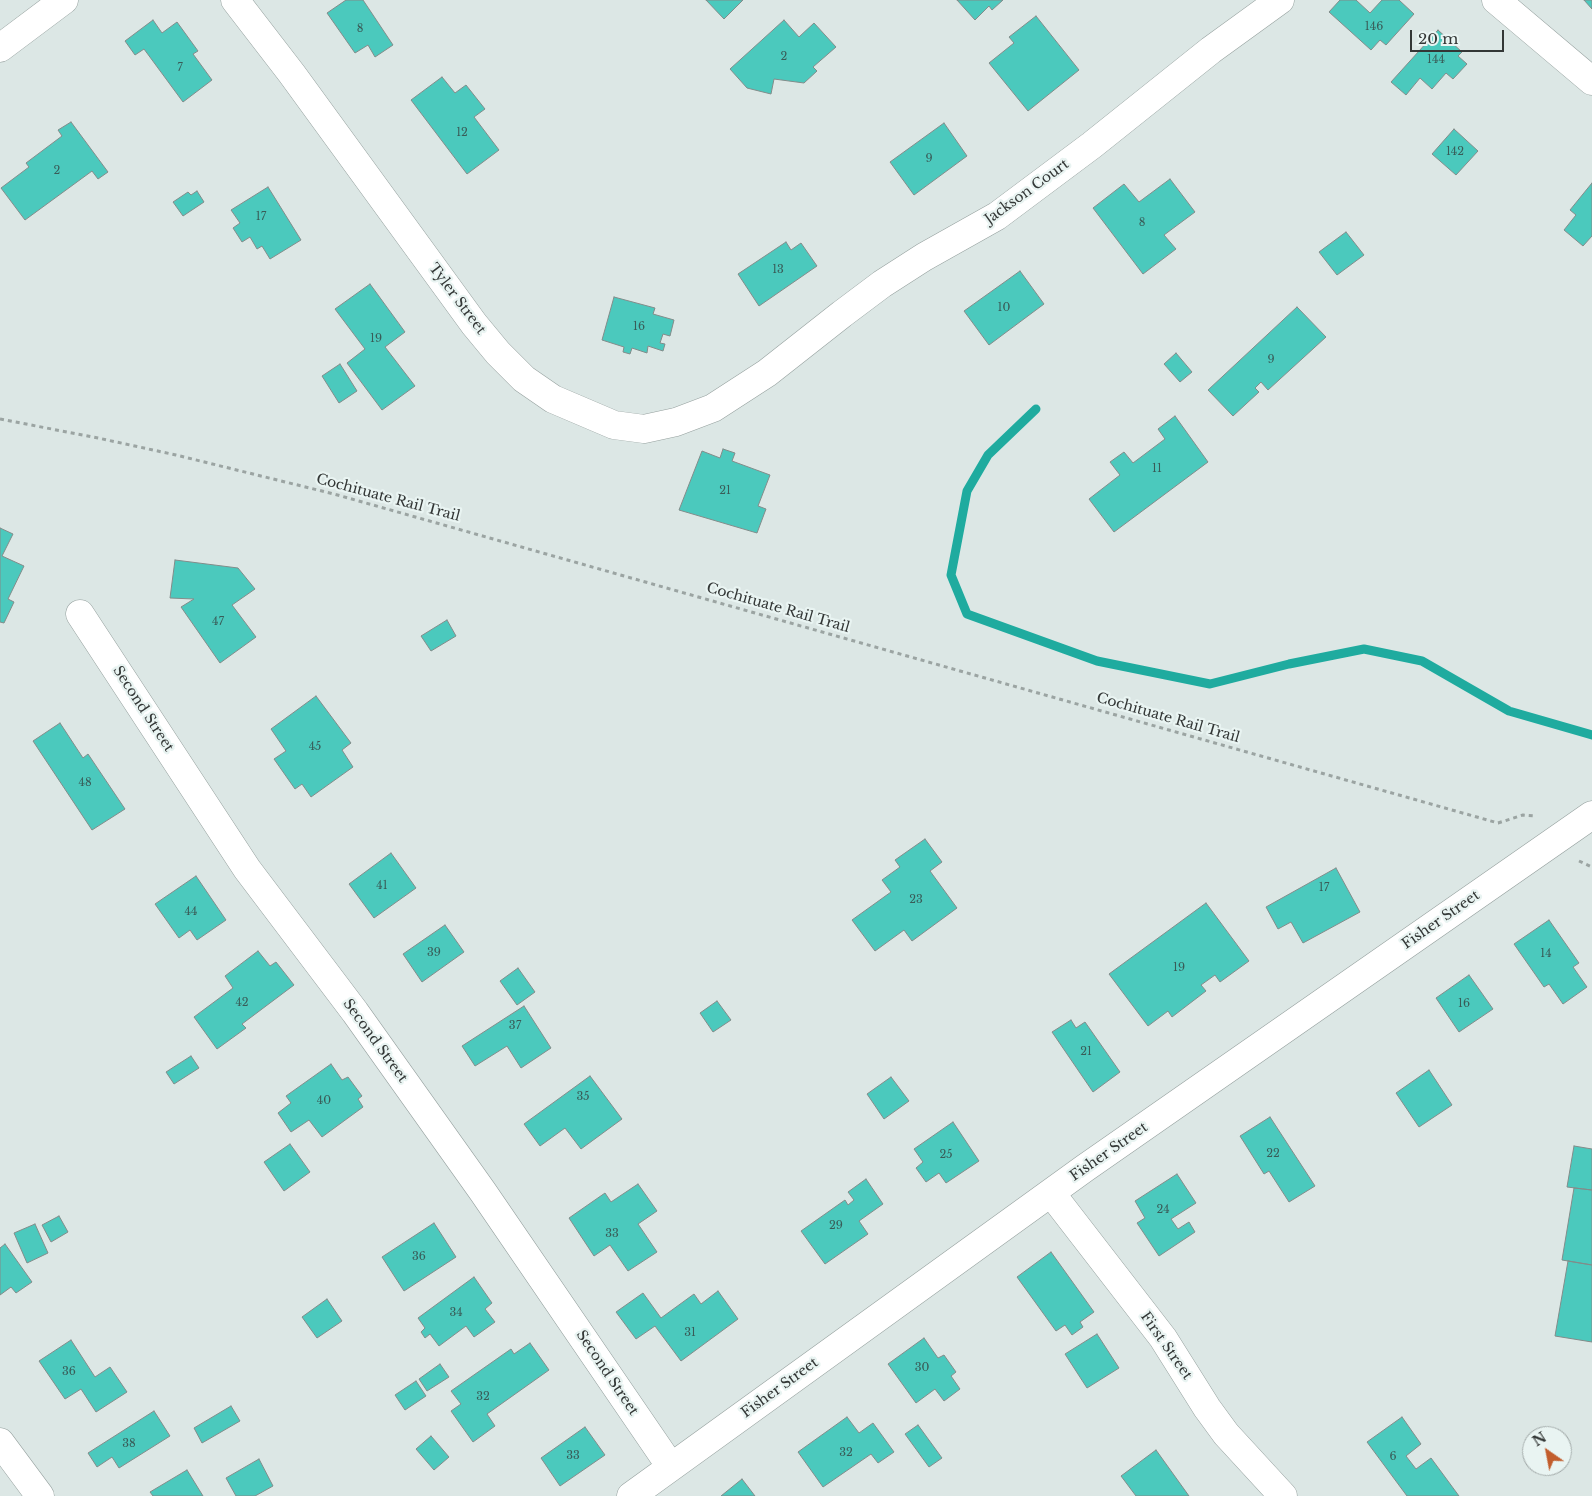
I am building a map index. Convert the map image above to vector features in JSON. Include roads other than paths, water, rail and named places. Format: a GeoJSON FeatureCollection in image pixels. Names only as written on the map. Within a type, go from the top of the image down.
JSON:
{"type":"FeatureCollection","features":[{"type":"Feature","properties":{"kind":"street"},"geometry":{"type":"LineString","coordinates":[[0,48],[64,0]]}},
{"type":"Feature","properties":{"kind":"street","name":"Tyler Street"},"geometry":{"type":"LineString","coordinates":[[235,0],[292,74],[474,324],[498,353],[524,379],[553,399],[583,413],[614,425],[644,429],[676,422],[713,408],[767,373]]}},
{"type":"Feature","properties":{"kind":"street","name":"Jackson Court"},"geometry":{"type":"LineString","coordinates":[[767,373],[882,284],[924,257],[998,216],[1092,145],[1210,50],[1280,0]]}},
{"type":"Feature","properties":{"kind":"street"},"geometry":{"type":"LineString","coordinates":[[1496,0],[1592,81]]}},
{"type":"Feature","properties":{"kind":"street","name":"Second Street"},"geometry":{"type":"LineString","coordinates":[[80,614],[247,869],[355,1012],[483,1192],[671,1467]]}},
{"type":"Feature","properties":{"kind":"street","name":"Fisher Street"},"geometry":{"type":"LineString","coordinates":[[631,1496],[1051,1193],[1592,815]]}},
{"type":"Feature","properties":{"kind":"street","name":"First Street"},"geometry":{"type":"LineString","coordinates":[[1051,1193],[1163,1338],[1207,1408],[1226,1434],[1283,1496]]}},
{"type":"Feature","properties":{"kind":"street"},"geometry":{"type":"LineString","coordinates":[[0,1442],[40,1496]]}},
{"type":"Feature","properties":{"kind":"waterway"},"geometry":{"type":"LineString","coordinates":[[1036,409],[988,455],[967,491],[951,575],[967,614],[1097,661],[1210,684],[1289,664],[1364,649],[1422,661],[1509,711],[1592,735]]}}]}
